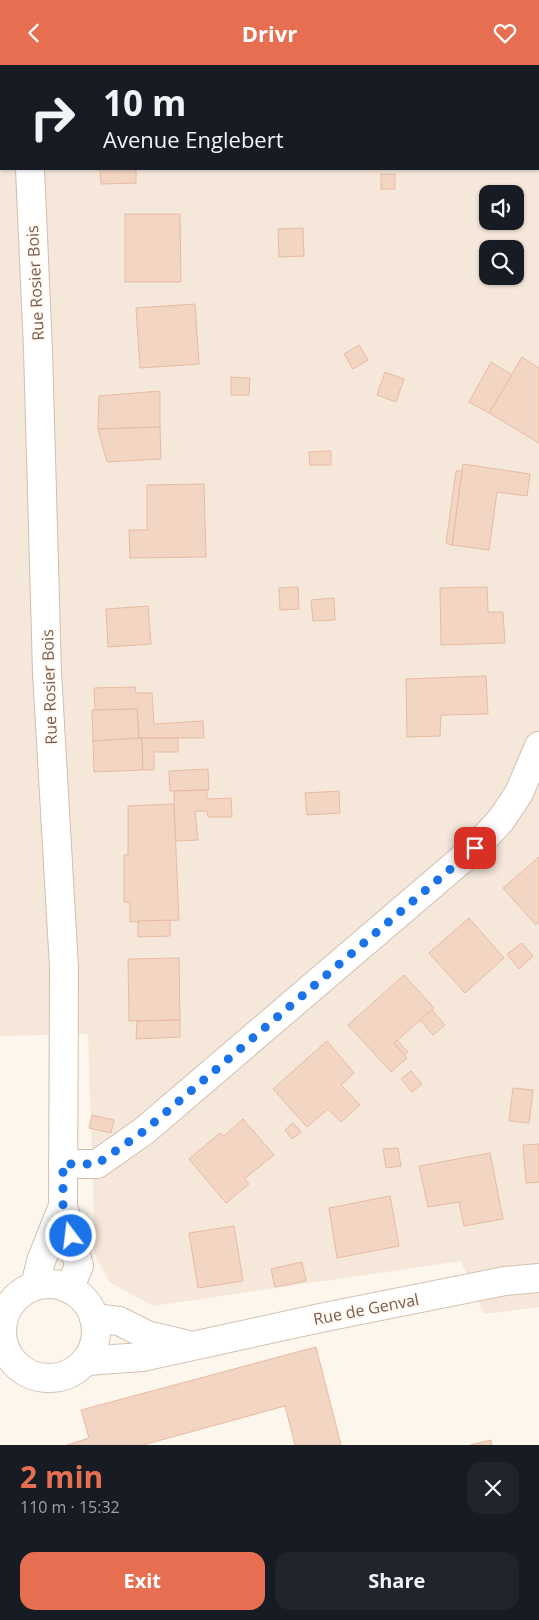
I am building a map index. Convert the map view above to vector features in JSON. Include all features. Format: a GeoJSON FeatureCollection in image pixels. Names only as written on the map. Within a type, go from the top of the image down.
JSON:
{"type":"FeatureCollection","features":[{"type":"Feature","properties":{"kind":"street","name":"Rue Rosier Bois"},"geometry":{"type":"LineString","coordinates":[[30,170],[38,350],[47,672],[64,968],[63,1206],[79,1266],[69,1289]]}},
{"type":"Feature","properties":{"kind":"street"},"geometry":{"type":"LineString","coordinates":[[63,1164],[97,1164],[144,1131],[475,848],[501,819],[519,793],[539,746]]}},
{"type":"Feature","properties":{"kind":"street","name":"Rue Rosier Bois"},"geometry":{"type":"LineString","coordinates":[[35,1286],[41,1261],[63,1206]]}},
{"type":"Feature","properties":{"kind":"street","name":"Rue de Genval"},"geometry":{"type":"LineString","coordinates":[[86,1361],[142,1357],[325,1317],[505,1281],[539,1279]]}},
{"type":"Feature","properties":{"kind":"street"},"geometry":{"type":"LineString","coordinates":[[52,1284],[69,1289],[85,1301],[94,1318],[95,1341],[86,1361],[74,1372],[59,1377],[43,1378],[8,1369],[6,1350],[1,1333],[4,1317],[11,1303],[22,1293],[35,1286],[52,1284]]}},
{"type":"Feature","properties":{"kind":"street","name":"Rue de Genval"},"geometry":{"type":"LineString","coordinates":[[94,1318],[119,1321],[147,1335],[193,1346]]}},
{"type":"Feature","properties":{"kind":"shaded area"},"geometry":{"type":"Polygon","coordinates":[[[0,170],[539,170],[539,1307],[484,1314],[461,1261],[153,1306],[109,1282],[95,1254],[88,1034],[0,1036],[0,170]]]}},
{"type":"Feature","properties":{"kind":"building"},"geometry":{"type":"Polygon","coordinates":[[[100,170],[136,170],[136,183],[101,184],[100,170]]]}},
{"type":"Feature","properties":{"kind":"building"},"geometry":{"type":"Polygon","coordinates":[[[381,174],[395,174],[395,189],[381,189],[381,174]]]}},
{"type":"Feature","properties":{"kind":"building"},"geometry":{"type":"Polygon","coordinates":[[[125,214],[180,214],[181,282],[125,282],[125,214]]]}},
{"type":"Feature","properties":{"kind":"building"},"geometry":{"type":"Polygon","coordinates":[[[303,228],[304,256],[279,257],[278,229],[303,228]]]}},
{"type":"Feature","properties":{"kind":"building"},"geometry":{"type":"Polygon","coordinates":[[[195,304],[199,364],[140,368],[136,308],[195,304]]]}},
{"type":"Feature","properties":{"kind":"building"},"geometry":{"type":"Polygon","coordinates":[[[359,345],[368,360],[353,369],[344,354],[359,345]]]}},
{"type":"Feature","properties":{"kind":"building"},"geometry":{"type":"Polygon","coordinates":[[[522,357],[539,368],[539,443],[489,413],[522,357]]]}},
{"type":"Feature","properties":{"kind":"building"},"geometry":{"type":"Polygon","coordinates":[[[491,362],[512,375],[489,413],[469,402],[491,362]]]}},
{"type":"Feature","properties":{"kind":"building"},"geometry":{"type":"Polygon","coordinates":[[[385,372],[404,379],[396,402],[377,395],[385,372]]]}},
{"type":"Feature","properties":{"kind":"building"},"geometry":{"type":"Polygon","coordinates":[[[231,377],[250,378],[249,395],[231,395],[231,377]]]}},
{"type":"Feature","properties":{"kind":"building"},"geometry":{"type":"Polygon","coordinates":[[[160,391],[160,427],[98,429],[99,396],[160,391]]]}},
{"type":"Feature","properties":{"kind":"building"},"geometry":{"type":"Polygon","coordinates":[[[160,427],[161,459],[107,462],[98,429],[160,427]]]}},
{"type":"Feature","properties":{"kind":"building"},"geometry":{"type":"Polygon","coordinates":[[[331,451],[331,465],[310,465],[309,452],[331,451]]]}},
{"type":"Feature","properties":{"kind":"building"},"geometry":{"type":"Polygon","coordinates":[[[463,464],[530,474],[527,496],[497,492],[489,550],[452,545],[463,464]]]}},
{"type":"Feature","properties":{"kind":"building"},"geometry":{"type":"Polygon","coordinates":[[[456,471],[462,471],[452,545],[446,543],[456,471]]]}},
{"type":"Feature","properties":{"kind":"building"},"geometry":{"type":"Polygon","coordinates":[[[204,484],[206,557],[130,558],[129,530],[147,530],[147,485],[204,484]]]}},
{"type":"Feature","properties":{"kind":"building"},"geometry":{"type":"Polygon","coordinates":[[[298,587],[299,609],[280,610],[279,588],[298,587]]]}},
{"type":"Feature","properties":{"kind":"building"},"geometry":{"type":"Polygon","coordinates":[[[487,587],[488,612],[503,612],[505,643],[441,645],[440,588],[487,587]]]}},
{"type":"Feature","properties":{"kind":"building"},"geometry":{"type":"Polygon","coordinates":[[[334,598],[335,620],[313,621],[311,600],[334,598]]]}},
{"type":"Feature","properties":{"kind":"building"},"geometry":{"type":"Polygon","coordinates":[[[148,606],[151,644],[108,647],[106,609],[148,606]]]}},
{"type":"Feature","properties":{"kind":"building"},"geometry":{"type":"Polygon","coordinates":[[[486,676],[488,714],[441,715],[440,736],[407,737],[406,679],[486,676]]]}},
{"type":"Feature","properties":{"kind":"building"},"geometry":{"type":"Polygon","coordinates":[[[135,687],[136,693],[152,693],[154,724],[203,721],[204,738],[139,738],[137,709],[95,710],[94,688],[135,687]]]}},
{"type":"Feature","properties":{"kind":"building"},"geometry":{"type":"Polygon","coordinates":[[[137,709],[139,738],[93,741],[92,710],[137,709]]]}},
{"type":"Feature","properties":{"kind":"building"},"geometry":{"type":"Polygon","coordinates":[[[142,738],[143,770],[94,772],[93,741],[142,738]]]}},
{"type":"Feature","properties":{"kind":"building"},"geometry":{"type":"Polygon","coordinates":[[[142,738],[178,738],[178,752],[154,752],[154,770],[143,770],[142,738]]]}},
{"type":"Feature","properties":{"kind":"building"},"geometry":{"type":"Polygon","coordinates":[[[208,769],[209,790],[170,791],[169,771],[208,769]]]}},
{"type":"Feature","properties":{"kind":"building"},"geometry":{"type":"Polygon","coordinates":[[[207,790],[207,799],[231,798],[232,817],[208,817],[207,811],[195,811],[198,840],[175,841],[174,791],[207,790]]]}},
{"type":"Feature","properties":{"kind":"building"},"geometry":{"type":"Polygon","coordinates":[[[339,791],[340,813],[307,815],[305,793],[339,791]]]}},
{"type":"Feature","properties":{"kind":"building"},"geometry":{"type":"Polygon","coordinates":[[[174,804],[179,920],[130,922],[130,902],[124,902],[124,855],[128,855],[128,806],[174,804]]]}},
{"type":"Feature","properties":{"kind":"building"},"geometry":{"type":"Polygon","coordinates":[[[539,857],[539,922],[536,925],[503,888],[539,857]]]}},
{"type":"Feature","properties":{"kind":"building"},"geometry":{"type":"Polygon","coordinates":[[[469,918],[504,958],[465,993],[429,953],[469,918]]]}},
{"type":"Feature","properties":{"kind":"building"},"geometry":{"type":"Polygon","coordinates":[[[170,920],[170,936],[138,937],[138,921],[170,920]]]}},
{"type":"Feature","properties":{"kind":"building"},"geometry":{"type":"Polygon","coordinates":[[[522,943],[533,956],[519,969],[507,954],[522,943]]]}},
{"type":"Feature","properties":{"kind":"building"},"geometry":{"type":"Polygon","coordinates":[[[179,958],[180,1020],[129,1021],[128,959],[179,958]]]}},
{"type":"Feature","properties":{"kind":"building"},"geometry":{"type":"Polygon","coordinates":[[[404,975],[434,1008],[394,1043],[407,1058],[391,1072],[348,1025],[404,975]]]}},
{"type":"Feature","properties":{"kind":"building"},"geometry":{"type":"Polygon","coordinates":[[[432,1010],[445,1025],[433,1035],[420,1020],[432,1010]]]}},
{"type":"Feature","properties":{"kind":"building"},"geometry":{"type":"Polygon","coordinates":[[[180,1020],[180,1037],[136,1039],[137,1021],[180,1020]]]}},
{"type":"Feature","properties":{"kind":"building"},"geometry":{"type":"Polygon","coordinates":[[[397,1040],[408,1052],[404,1055],[394,1043],[397,1040]]]}},
{"type":"Feature","properties":{"kind":"building"},"geometry":{"type":"Polygon","coordinates":[[[327,1041],[354,1073],[341,1085],[360,1105],[341,1122],[328,1109],[307,1127],[273,1089],[327,1041]]]}},
{"type":"Feature","properties":{"kind":"building"},"geometry":{"type":"Polygon","coordinates":[[[411,1071],[422,1084],[412,1092],[401,1079],[411,1071]]]}},
{"type":"Feature","properties":{"kind":"building"},"geometry":{"type":"Polygon","coordinates":[[[513,1088],[533,1090],[529,1123],[509,1121],[513,1088]]]}},
{"type":"Feature","properties":{"kind":"building"},"geometry":{"type":"Polygon","coordinates":[[[92,1115],[114,1120],[111,1133],[89,1128],[92,1115]]]}},
{"type":"Feature","properties":{"kind":"building"},"geometry":{"type":"Polygon","coordinates":[[[243,1119],[274,1155],[244,1179],[249,1184],[226,1203],[189,1159],[220,1133],[224,1136],[243,1119]]]}},
{"type":"Feature","properties":{"kind":"building"},"geometry":{"type":"Polygon","coordinates":[[[293,1123],[301,1132],[292,1139],[285,1130],[293,1123]]]}},
{"type":"Feature","properties":{"kind":"building"},"geometry":{"type":"Polygon","coordinates":[[[539,1144],[539,1182],[526,1183],[523,1145],[539,1144]]]}},
{"type":"Feature","properties":{"kind":"building"},"geometry":{"type":"Polygon","coordinates":[[[398,1148],[401,1166],[386,1168],[383,1149],[398,1148]]]}},
{"type":"Feature","properties":{"kind":"building"},"geometry":{"type":"Polygon","coordinates":[[[490,1153],[503,1219],[464,1226],[459,1202],[428,1207],[419,1166],[490,1153]]]}},
{"type":"Feature","properties":{"kind":"building"},"geometry":{"type":"Polygon","coordinates":[[[390,1196],[399,1246],[337,1258],[329,1208],[390,1196]]]}},
{"type":"Feature","properties":{"kind":"building"},"geometry":{"type":"Polygon","coordinates":[[[234,1226],[243,1281],[198,1288],[189,1233],[234,1226]]]}},
{"type":"Feature","properties":{"kind":"building"},"geometry":{"type":"Polygon","coordinates":[[[302,1262],[306,1281],[275,1287],[271,1269],[302,1262]]]}},
{"type":"Feature","properties":{"kind":"building"},"geometry":{"type":"Polygon","coordinates":[[[316,1347],[341,1445],[295,1445],[285,1406],[143,1445],[67,1445],[89,1438],[81,1410],[316,1347]]]}},
{"type":"Feature","properties":{"kind":"building"},"geometry":{"type":"Polygon","coordinates":[[[491,1440],[492,1445],[470,1445],[491,1440]]]}},
{"type":"Feature","properties":{"kind":"route"},"geometry":{"type":"LineString","coordinates":[[71,1236],[63,1206],[63,1164],[97,1164],[144,1131],[475,848]]}}]}
